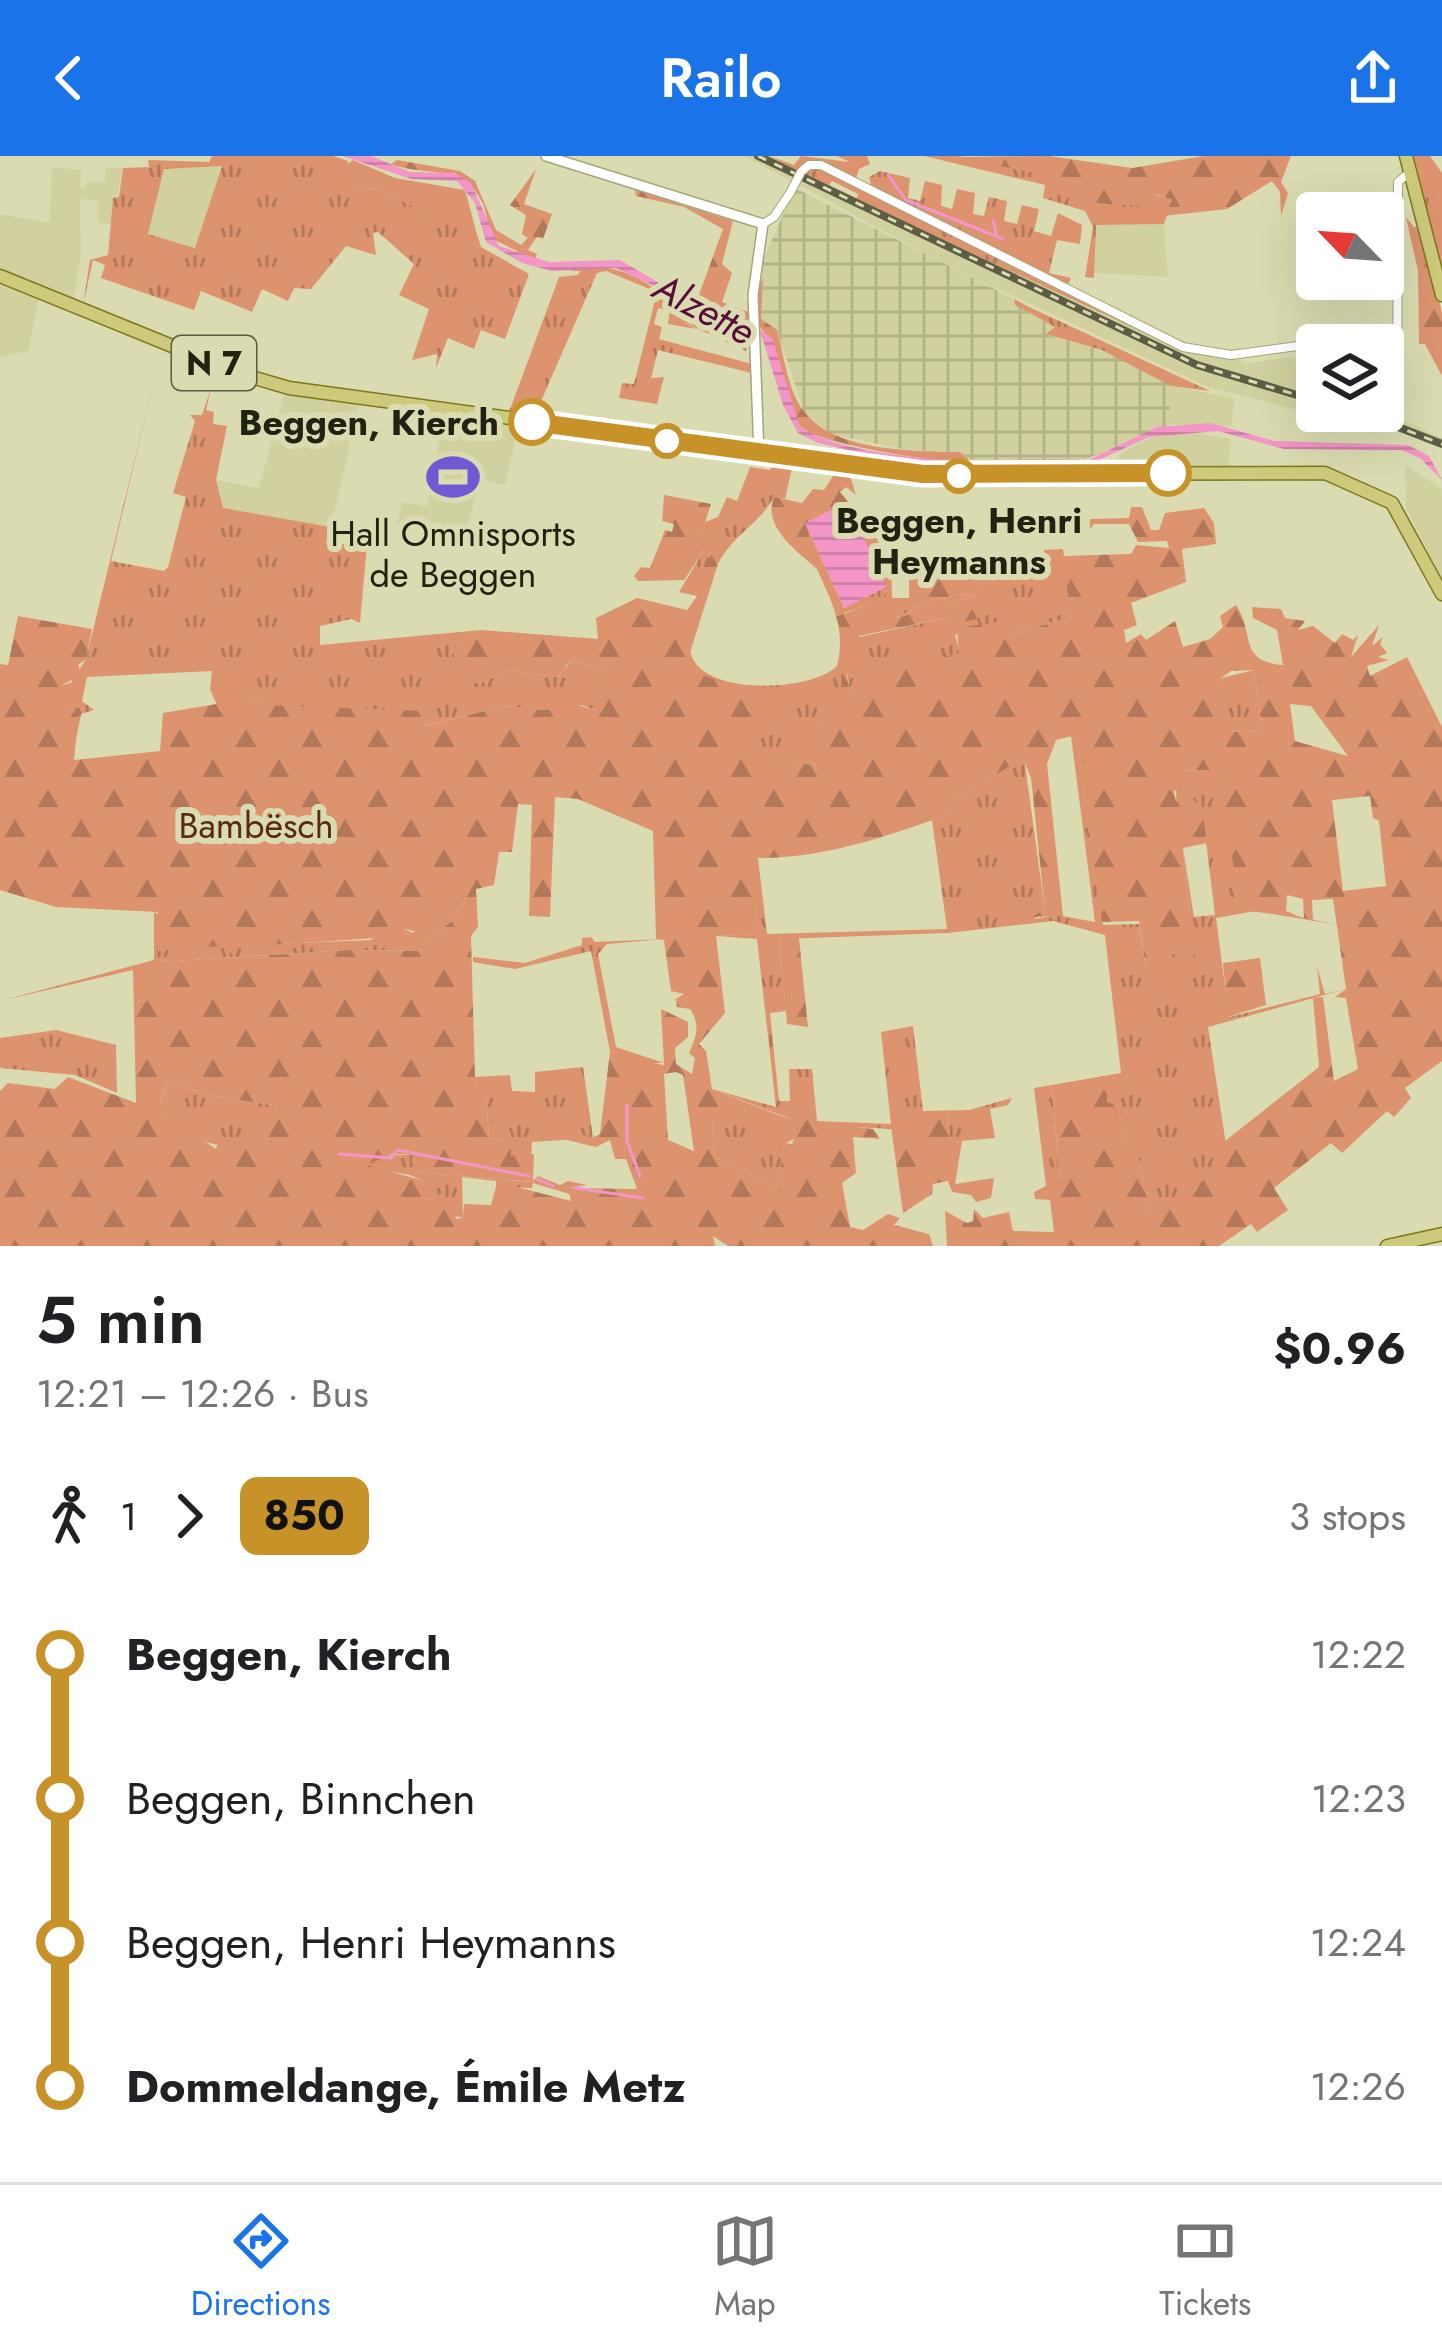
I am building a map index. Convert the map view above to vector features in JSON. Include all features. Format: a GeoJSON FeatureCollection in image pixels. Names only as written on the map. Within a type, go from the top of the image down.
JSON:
{"type":"FeatureCollection","features":[{"type":"Feature","properties":{"kind":"main road"},"geometry":{"type":"LineString","coordinates":[[546,156],[763,224],[754,316],[759,454]]}},
{"type":"Feature","properties":{"kind":"main road"},"geometry":{"type":"LineString","coordinates":[[1406,156],[1442,296]]}},
{"type":"Feature","properties":{"kind":"main road","name":"N 7"},"geometry":{"type":"LineString","coordinates":[[0,276],[262,382],[759,454],[965,476],[1312,471],[1378,494],[1395,507],[1442,594]]}},
{"type":"Feature","properties":{"kind":"main road"},"geometry":{"type":"LineString","coordinates":[[1387,1246],[1442,1234]]}},
{"type":"Feature","properties":{"kind":"street"},"geometry":{"type":"LineString","coordinates":[[763,224],[774,217],[801,172],[809,164],[821,165],[1183,346],[1231,355],[1296,346]]}},
{"type":"Feature","properties":{"kind":"street"},"geometry":{"type":"LineString","coordinates":[[1397,324],[1399,182],[1411,172]]}},
{"type":"Feature","properties":{"kind":"shaded area"},"geometry":{"type":"Polygon","coordinates":[[[745,156],[769,156],[1180,350],[1238,358],[1244,364],[1296,356],[1296,410],[1208,387],[951,267],[745,156]]]}},
{"type":"Feature","properties":{"kind":"shaded area"},"geometry":{"type":"Polygon","coordinates":[[[223,165],[195,248],[148,234],[164,168],[223,165]]]}},
{"type":"Feature","properties":{"kind":"shaded area"},"geometry":{"type":"Polygon","coordinates":[[[52,167],[81,170],[80,188],[86,188],[87,182],[105,182],[105,168],[123,168],[112,224],[97,223],[98,201],[80,199],[81,253],[73,306],[0,276],[0,214],[49,223],[52,167]]]}},
{"type":"Feature","properties":{"kind":"shaded area"},"geometry":{"type":"Polygon","coordinates":[[[795,188],[1014,299],[1015,305],[1055,327],[1048,335],[1102,350],[1171,383],[1170,425],[1086,459],[968,460],[960,452],[907,450],[831,434],[804,412],[777,330],[761,320],[763,260],[795,188]]]}},
{"type":"Feature","properties":{"kind":"shaded area"},"geometry":{"type":"Polygon","coordinates":[[[1164,224],[1168,277],[1091,273],[1096,225],[1164,224]]]}},
{"type":"Feature","properties":{"kind":"shaded area"},"geometry":{"type":"Polygon","coordinates":[[[0,283],[39,299],[28,351],[0,357],[0,283]]]}},
{"type":"Feature","properties":{"kind":"shaded area"},"geometry":{"type":"Polygon","coordinates":[[[1171,386],[1234,398],[1232,426],[1170,425],[1171,386]]]}},
{"type":"Feature","properties":{"kind":"shaded area"},"geometry":{"type":"Polygon","coordinates":[[[285,391],[360,402],[331,527],[223,508],[216,497],[216,480],[259,488],[285,391]]]}},
{"type":"Feature","properties":{"kind":"shaded area"},"geometry":{"type":"Polygon","coordinates":[[[458,418],[464,419],[461,439],[471,442],[486,440],[489,422],[519,426],[505,485],[480,480],[466,532],[396,532],[402,502],[427,506],[440,436],[455,438],[458,418]]]}},
{"type":"Feature","properties":{"kind":"shaded area"},"geometry":{"type":"Polygon","coordinates":[[[1404,421],[1442,438],[1442,447],[1405,428],[1404,421]]]}},
{"type":"Feature","properties":{"kind":"shaded area"},"geometry":{"type":"Polygon","coordinates":[[[1193,433],[1231,439],[1229,467],[1118,470],[1113,465],[1123,452],[1153,436],[1193,433]]]}},
{"type":"Feature","properties":{"kind":"shaded area"},"geometry":{"type":"Polygon","coordinates":[[[1405,465],[1442,489],[1442,580],[1406,508],[1405,465]]]}},
{"type":"Feature","properties":{"kind":"green space"},"geometry":{"type":"Polygon","coordinates":[[[212,156],[333,156],[348,161],[346,182],[352,188],[379,190],[478,237],[481,247],[529,274],[505,339],[481,330],[474,349],[448,338],[436,368],[437,354],[412,360],[429,309],[399,295],[414,264],[378,232],[373,233],[376,255],[346,246],[311,289],[294,288],[288,301],[262,289],[252,312],[201,291],[194,310],[101,278],[105,265],[93,260],[83,305],[90,260],[108,255],[113,198],[119,197],[123,168],[149,167],[148,160],[209,162],[212,156]],[[222,166],[164,169],[148,234],[195,248],[222,166]]]}},
{"type":"Feature","properties":{"kind":"green space"},"geometry":{"type":"Polygon","coordinates":[[[769,156],[794,165],[801,156],[850,162],[837,156],[867,156],[870,164],[859,169],[855,182],[872,190],[869,177],[880,171],[910,178],[908,198],[920,201],[925,181],[942,185],[941,206],[952,209],[957,189],[975,193],[973,214],[984,216],[989,197],[1007,201],[1004,221],[1017,224],[1022,205],[1039,209],[1034,231],[1051,236],[1058,213],[1082,225],[1080,244],[1057,240],[1049,273],[1071,278],[1066,289],[1182,350],[856,200],[858,194],[832,181],[828,186],[769,156]]]}},
{"type":"Feature","properties":{"kind":"green space"},"geometry":{"type":"Polygon","coordinates":[[[924,156],[959,156],[1090,185],[1092,203],[1156,206],[1154,194],[1172,200],[1164,224],[1096,225],[1094,278],[1085,277],[1093,227],[1085,211],[1043,198],[1045,185],[924,156]]]}},
{"type":"Feature","properties":{"kind":"green space"},"geometry":{"type":"Polygon","coordinates":[[[1049,156],[1132,168],[1204,156],[1291,156],[1281,182],[1288,193],[1281,216],[1280,192],[1272,181],[1227,209],[1164,216],[1172,200],[1156,194],[1156,207],[1091,203],[1089,185],[959,157],[1049,156]]]}},
{"type":"Feature","properties":{"kind":"green space"},"geometry":{"type":"Polygon","coordinates":[[[1410,156],[1430,156],[1442,173],[1442,277],[1410,156]]]}},
{"type":"Feature","properties":{"kind":"green space"},"geometry":{"type":"Polygon","coordinates":[[[353,160],[395,178],[465,190],[478,238],[379,190],[351,188],[345,182],[346,165],[353,160]]]}},
{"type":"Feature","properties":{"kind":"green space"},"geometry":{"type":"Polygon","coordinates":[[[397,160],[460,171],[475,181],[496,230],[521,245],[528,238],[522,234],[526,215],[510,205],[536,169],[524,204],[552,214],[543,239],[537,237],[528,250],[537,254],[535,260],[493,239],[482,202],[465,181],[391,164],[397,160]]]}},
{"type":"Feature","properties":{"kind":"green space"},"geometry":{"type":"Polygon","coordinates":[[[635,190],[733,221],[722,264],[732,273],[722,302],[748,312],[752,270],[750,322],[696,303],[723,229],[684,207],[636,196],[635,190]]]}},
{"type":"Feature","properties":{"kind":"green space"},"geometry":{"type":"Polygon","coordinates":[[[1406,217],[1414,227],[1423,227],[1442,313],[1442,376],[1425,344],[1419,344],[1418,271],[1406,217]]]}},
{"type":"Feature","properties":{"kind":"green space"},"geometry":{"type":"Polygon","coordinates":[[[614,269],[638,278],[680,307],[679,320],[696,329],[668,324],[670,311],[658,308],[654,324],[662,327],[659,339],[752,364],[752,373],[658,350],[651,378],[664,377],[657,404],[619,398],[622,383],[634,384],[657,292],[606,271],[597,273],[535,415],[509,412],[559,277],[578,275],[580,271],[570,271],[614,269]]]}},
{"type":"Feature","properties":{"kind":"green space"},"geometry":{"type":"Polygon","coordinates":[[[763,277],[761,319],[777,330],[793,392],[816,424],[853,441],[960,452],[969,460],[1080,459],[1041,465],[955,462],[869,449],[804,431],[774,349],[758,326],[757,295],[763,277]]]}},
{"type":"Feature","properties":{"kind":"green space"},"geometry":{"type":"Polygon","coordinates":[[[659,289],[748,331],[746,351],[679,320],[679,307],[661,301],[659,289]]]}},
{"type":"Feature","properties":{"kind":"green space"},"geometry":{"type":"Polygon","coordinates":[[[1014,299],[1210,391],[1171,386],[1102,350],[1046,334],[1055,327],[1015,305],[1014,299]]]}},
{"type":"Feature","properties":{"kind":"green space"},"geometry":{"type":"Polygon","coordinates":[[[154,380],[111,561],[164,571],[168,567],[186,497],[173,493],[195,421],[190,415],[202,415],[211,388],[206,410],[214,412],[213,424],[227,426],[216,480],[223,508],[331,527],[326,544],[367,544],[360,623],[351,619],[320,626],[320,645],[481,630],[452,651],[479,684],[507,670],[558,677],[571,660],[609,671],[595,710],[581,705],[545,710],[503,706],[425,726],[266,705],[257,697],[217,705],[210,689],[212,671],[87,677],[82,701],[94,710],[81,714],[72,760],[72,708],[58,686],[71,683],[86,659],[154,380]]]}},
{"type":"Feature","properties":{"kind":"green space"},"geometry":{"type":"Polygon","coordinates":[[[774,462],[793,464],[785,499],[774,497],[718,564],[713,552],[693,586],[697,596],[679,592],[712,537],[702,532],[705,522],[718,517],[727,497],[737,501],[750,467],[770,470],[774,462]]]}},
{"type":"Feature","properties":{"kind":"green space","name":"Bambësch"},"geometry":{"type":"Polygon","coordinates":[[[836,471],[849,473],[856,495],[846,487],[840,492],[861,517],[878,518],[898,510],[902,559],[891,559],[892,598],[909,598],[909,572],[1016,559],[1015,574],[1026,571],[1025,557],[1034,555],[1036,568],[1045,566],[1044,550],[1063,549],[1064,556],[1131,554],[1136,545],[1169,548],[1167,541],[1138,542],[1129,524],[1094,524],[1090,529],[1090,519],[1129,518],[1131,507],[1142,507],[1151,530],[1159,530],[1165,513],[1204,508],[1214,523],[1216,544],[1182,549],[1186,582],[1131,603],[1137,625],[1124,630],[1126,643],[1141,634],[1146,640],[1175,621],[1183,647],[1210,639],[1223,627],[1220,616],[1236,605],[1253,652],[1269,663],[1283,665],[1277,630],[1253,618],[1252,607],[1281,609],[1285,618],[1305,621],[1298,630],[1313,626],[1335,643],[1342,634],[1353,640],[1358,635],[1351,657],[1379,625],[1372,646],[1383,637],[1380,644],[1387,653],[1378,657],[1389,660],[1367,666],[1370,676],[1407,657],[1442,727],[1442,1061],[1405,1088],[1411,1098],[1394,1117],[1387,1111],[1342,1153],[1331,1143],[1274,1188],[1288,1210],[1257,1232],[1251,1224],[1219,1246],[947,1246],[945,1211],[967,1223],[973,1221],[974,1209],[983,1218],[1009,1212],[1013,1231],[1054,1232],[1050,1200],[1035,1199],[1034,1192],[1060,1179],[1052,1088],[1111,1080],[1114,1094],[1107,1095],[1107,1102],[1118,1105],[1127,1155],[1138,1155],[1152,1216],[1228,1164],[1225,1141],[1319,1067],[1313,998],[1323,997],[1334,1081],[1358,1069],[1346,998],[1335,997],[1346,989],[1333,899],[1312,900],[1313,921],[1304,918],[1303,899],[1287,895],[1286,911],[1300,917],[1239,910],[1221,770],[1178,771],[1179,790],[1174,791],[1176,802],[1190,797],[1202,808],[1207,843],[1183,848],[1189,912],[1183,923],[1191,933],[1195,957],[1173,954],[1152,973],[1146,969],[1139,921],[1102,922],[1076,735],[1056,740],[1047,764],[1063,916],[1031,917],[1045,910],[1031,778],[1023,758],[955,800],[955,812],[829,851],[750,858],[758,934],[716,936],[725,1013],[699,1044],[706,1051],[712,1089],[791,1120],[789,1131],[742,1116],[742,1107],[727,1102],[724,1114],[712,1119],[714,1157],[776,1187],[785,1143],[792,1144],[801,1120],[873,1129],[880,1139],[853,1137],[856,1173],[842,1183],[850,1227],[863,1230],[888,1214],[900,1218],[894,1225],[929,1234],[933,1246],[728,1246],[713,1236],[715,1246],[0,1246],[0,1091],[8,1083],[55,1089],[68,1077],[136,1103],[134,1011],[140,1000],[147,1002],[147,987],[158,962],[350,950],[431,951],[430,940],[457,916],[468,892],[451,904],[441,904],[438,915],[419,932],[399,928],[391,937],[239,947],[232,954],[221,946],[158,951],[158,912],[56,907],[0,890],[0,664],[8,665],[18,616],[92,629],[86,659],[78,665],[82,675],[60,686],[72,688],[74,703],[69,706],[79,709],[74,760],[160,751],[163,713],[257,697],[266,705],[422,711],[426,726],[503,706],[545,710],[574,704],[594,710],[609,671],[571,660],[565,666],[566,685],[564,669],[558,677],[507,670],[479,684],[466,681],[452,651],[481,630],[598,639],[596,618],[637,598],[687,610],[697,596],[692,586],[714,550],[718,564],[685,668],[769,701],[721,758],[819,765],[818,711],[845,706],[842,673],[846,672],[850,691],[859,693],[863,679],[959,653],[957,628],[1004,621],[1012,634],[1072,617],[1063,566],[980,583],[976,593],[933,599],[894,619],[978,595],[986,606],[976,619],[957,623],[950,617],[844,639],[836,617],[886,597],[860,531],[846,537],[805,523],[817,569],[783,538],[773,518],[774,497],[802,503],[813,489],[824,490],[836,471]],[[1254,670],[1231,671],[1221,678],[1231,732],[1262,730],[1254,670]],[[1290,704],[1295,741],[1348,756],[1311,706],[1290,704]],[[1370,796],[1332,800],[1343,891],[1386,886],[1379,821],[1373,818],[1370,796]],[[555,797],[550,917],[529,916],[532,805],[518,804],[512,852],[499,852],[494,885],[476,889],[478,927],[471,936],[475,1077],[477,1090],[486,1095],[489,1138],[504,1140],[511,1131],[511,1156],[534,1154],[533,1182],[416,1172],[411,1159],[428,1158],[425,1149],[422,1155],[392,1154],[367,1165],[421,1180],[423,1198],[436,1199],[443,1190],[447,1215],[454,1211],[456,1219],[463,1217],[464,1204],[491,1205],[496,1187],[505,1184],[571,1201],[568,1188],[637,1189],[626,1159],[615,1159],[610,1140],[596,1147],[554,1137],[558,1126],[592,1138],[600,1134],[610,1052],[632,1057],[652,1099],[648,1062],[664,1065],[661,1009],[688,1022],[688,1037],[675,1048],[676,1064],[692,1074],[695,1058],[689,1053],[695,1020],[690,1009],[677,1007],[676,999],[684,994],[671,991],[664,940],[656,939],[653,831],[578,799],[555,797]],[[676,1072],[664,1074],[668,1140],[694,1151],[683,1075],[676,1072]],[[167,1080],[160,1104],[168,1117],[216,1149],[220,1138],[266,1147],[273,1105],[211,1096],[167,1080]]]}},
{"type":"Feature","properties":{"kind":"green space"},"geometry":{"type":"Polygon","coordinates":[[[664,495],[711,504],[702,532],[713,537],[684,580],[638,581],[634,576],[641,567],[650,568],[665,530],[672,532],[674,524],[662,521],[664,495]]]}},
{"type":"Feature","properties":{"kind":"green space"},"geometry":{"type":"Polygon","coordinates":[[[805,523],[844,608],[886,587],[886,598],[844,613],[859,637],[950,617],[977,595],[891,621],[933,599],[976,593],[980,583],[1064,565],[1072,617],[1012,634],[1003,621],[955,635],[960,653],[859,693],[850,691],[847,673],[845,707],[818,711],[820,765],[721,759],[684,668],[690,647],[696,663],[710,675],[730,682],[779,685],[823,675],[837,666],[839,627],[805,523]]]}},
{"type":"Feature","properties":{"kind":"green space"},"geometry":{"type":"Polygon","coordinates":[[[1254,670],[1262,730],[1230,732],[1221,678],[1254,670]]]}},
{"type":"Feature","properties":{"kind":"green space"},"geometry":{"type":"Polygon","coordinates":[[[1076,734],[1103,925],[1139,924],[1146,969],[1189,912],[1183,848],[1194,917],[1215,915],[1202,809],[1176,803],[1177,771],[1221,770],[1255,908],[1339,925],[1255,911],[1216,918],[1229,1017],[1320,994],[1317,967],[1325,994],[1346,989],[1208,1027],[1229,1164],[1152,1217],[1138,1155],[1127,1156],[1118,1106],[1107,1102],[1107,1095],[1052,1088],[1060,1180],[1046,1186],[1034,1088],[1121,1073],[1105,935],[1053,921],[948,933],[779,939],[786,1011],[770,1013],[779,1101],[790,1101],[789,1069],[812,1069],[817,1121],[891,1124],[881,1032],[913,1026],[923,1111],[969,1110],[1012,1098],[1008,1105],[990,1109],[995,1138],[951,1142],[947,1114],[891,1129],[817,1125],[785,1144],[776,1187],[714,1157],[712,1119],[727,1102],[791,1119],[712,1089],[776,1107],[757,939],[716,936],[758,934],[749,857],[758,858],[767,934],[947,929],[932,820],[955,812],[955,800],[1024,757],[1045,910],[1034,919],[1057,915],[1095,922],[1071,736],[1076,734]]]}},
{"type":"Feature","properties":{"kind":"green space"},"geometry":{"type":"Polygon","coordinates":[[[470,888],[457,916],[430,940],[432,951],[350,950],[159,962],[147,987],[148,1003],[140,1000],[134,1011],[133,970],[0,1001],[154,960],[154,912],[221,946],[370,940],[399,927],[413,933],[441,904],[470,888]]]}},
{"type":"Feature","properties":{"kind":"green space"},"geometry":{"type":"Polygon","coordinates":[[[591,937],[595,942],[664,939],[607,944],[598,954],[616,1047],[664,1063],[650,1063],[653,1104],[632,1058],[610,1052],[591,951],[515,969],[473,962],[473,957],[525,963],[582,945],[582,938],[591,937]]]}},
{"type":"Feature","properties":{"kind":"green space"},"geometry":{"type":"Polygon","coordinates":[[[779,938],[799,938],[808,1027],[787,1024],[779,938]]]}},
{"type":"Feature","properties":{"kind":"green space"},"geometry":{"type":"Polygon","coordinates":[[[1260,958],[1266,1005],[1228,1017],[1223,963],[1260,958]]]}},
{"type":"Feature","properties":{"kind":"green space"},"geometry":{"type":"Polygon","coordinates":[[[56,1030],[116,1045],[117,1093],[75,1075],[0,1068],[0,1038],[56,1030]]]}},
{"type":"Feature","properties":{"kind":"green space"},"geometry":{"type":"Polygon","coordinates":[[[583,1067],[593,1138],[532,1142],[531,1158],[510,1156],[505,1140],[489,1138],[486,1095],[477,1091],[475,1077],[510,1075],[512,1091],[535,1092],[535,1072],[583,1067]]]}},
{"type":"Feature","properties":{"kind":"green space"},"geometry":{"type":"Polygon","coordinates":[[[167,1080],[211,1096],[274,1105],[266,1147],[220,1145],[181,1129],[160,1105],[167,1080]]]}},
{"type":"Feature","properties":{"kind":"green space"},"geometry":{"type":"Polygon","coordinates":[[[924,1113],[947,1114],[951,1142],[962,1141],[955,1184],[994,1178],[991,1198],[976,1202],[971,1195],[952,1192],[948,1181],[933,1184],[932,1194],[903,1213],[891,1127],[924,1113]]]}},
{"type":"Feature","properties":{"kind":"green space"},"geometry":{"type":"Polygon","coordinates":[[[425,1147],[429,1158],[416,1172],[532,1182],[538,1176],[560,1185],[568,1181],[587,1185],[568,1188],[573,1195],[533,1183],[532,1188],[496,1187],[496,1181],[462,1177],[463,1217],[447,1216],[436,1199],[422,1198],[421,1180],[330,1161],[336,1148],[359,1157],[422,1154],[425,1147]]]}},
{"type":"Feature","properties":{"kind":"water","name":"Alzette"},"geometry":{"type":"Polygon","coordinates":[[[343,156],[371,156],[410,172],[455,173],[471,183],[499,246],[549,262],[620,260],[685,298],[746,320],[772,338],[800,426],[852,447],[965,461],[1062,463],[1086,461],[1157,427],[1211,423],[1274,441],[1408,445],[1429,456],[1442,480],[1420,458],[1401,450],[1284,449],[1218,431],[1149,437],[1086,466],[991,469],[903,462],[818,443],[798,433],[783,405],[762,337],[616,268],[552,271],[522,263],[486,242],[475,203],[457,181],[411,179],[343,156]]]}},
{"type":"Feature","properties":{"kind":"water"},"geometry":{"type":"Polygon","coordinates":[[[832,509],[846,536],[861,531],[886,587],[844,608],[805,523],[832,509]]]}},
{"type":"Feature","properties":{"kind":"waterway"},"geometry":{"type":"LineString","coordinates":[[888,175],[906,200],[1003,239]]}},
{"type":"Feature","properties":{"kind":"waterway"},"geometry":{"type":"LineString","coordinates":[[993,220],[997,236]]}},
{"type":"Feature","properties":{"kind":"waterway"},"geometry":{"type":"LineString","coordinates":[[627,1105],[627,1141],[640,1176]]}},
{"type":"Feature","properties":{"kind":"waterway"},"geometry":{"type":"LineString","coordinates":[[339,1154],[391,1158],[398,1150],[529,1176]]}},
{"type":"Feature","properties":{"kind":"waterway"},"geometry":{"type":"LineString","coordinates":[[537,1179],[553,1186]]}},
{"type":"Feature","properties":{"kind":"waterway"},"geometry":{"type":"LineString","coordinates":[[575,1188],[643,1198]]}},
{"type":"Feature","properties":{"kind":"railway"},"geometry":{"type":"LineString","coordinates":[[758,156],[1197,365],[1296,395]]}},
{"type":"Feature","properties":{"kind":"railway"},"geometry":{"type":"LineString","coordinates":[[1404,429],[1442,444]]}},
{"type":"Feature","properties":{"kind":"bus line","name":"850"},"geometry":{"type":"LineString","coordinates":[[532,422],[923,474],[1168,473]]}},
{"type":"Feature","properties":{"kind":"place","name":"Beggen, Kierch"},"geometry":{"type":"Point","coordinates":[532,422]}},
{"type":"Feature","properties":{"kind":"place","name":"Beggen, Henri Heymanns"},"geometry":{"type":"Point","coordinates":[959,476]}},
{"type":"Feature","properties":{"kind":"place","name":"Hall Omnisports de Beggen"},"geometry":{"type":"Point","coordinates":[453,477]}}]}
